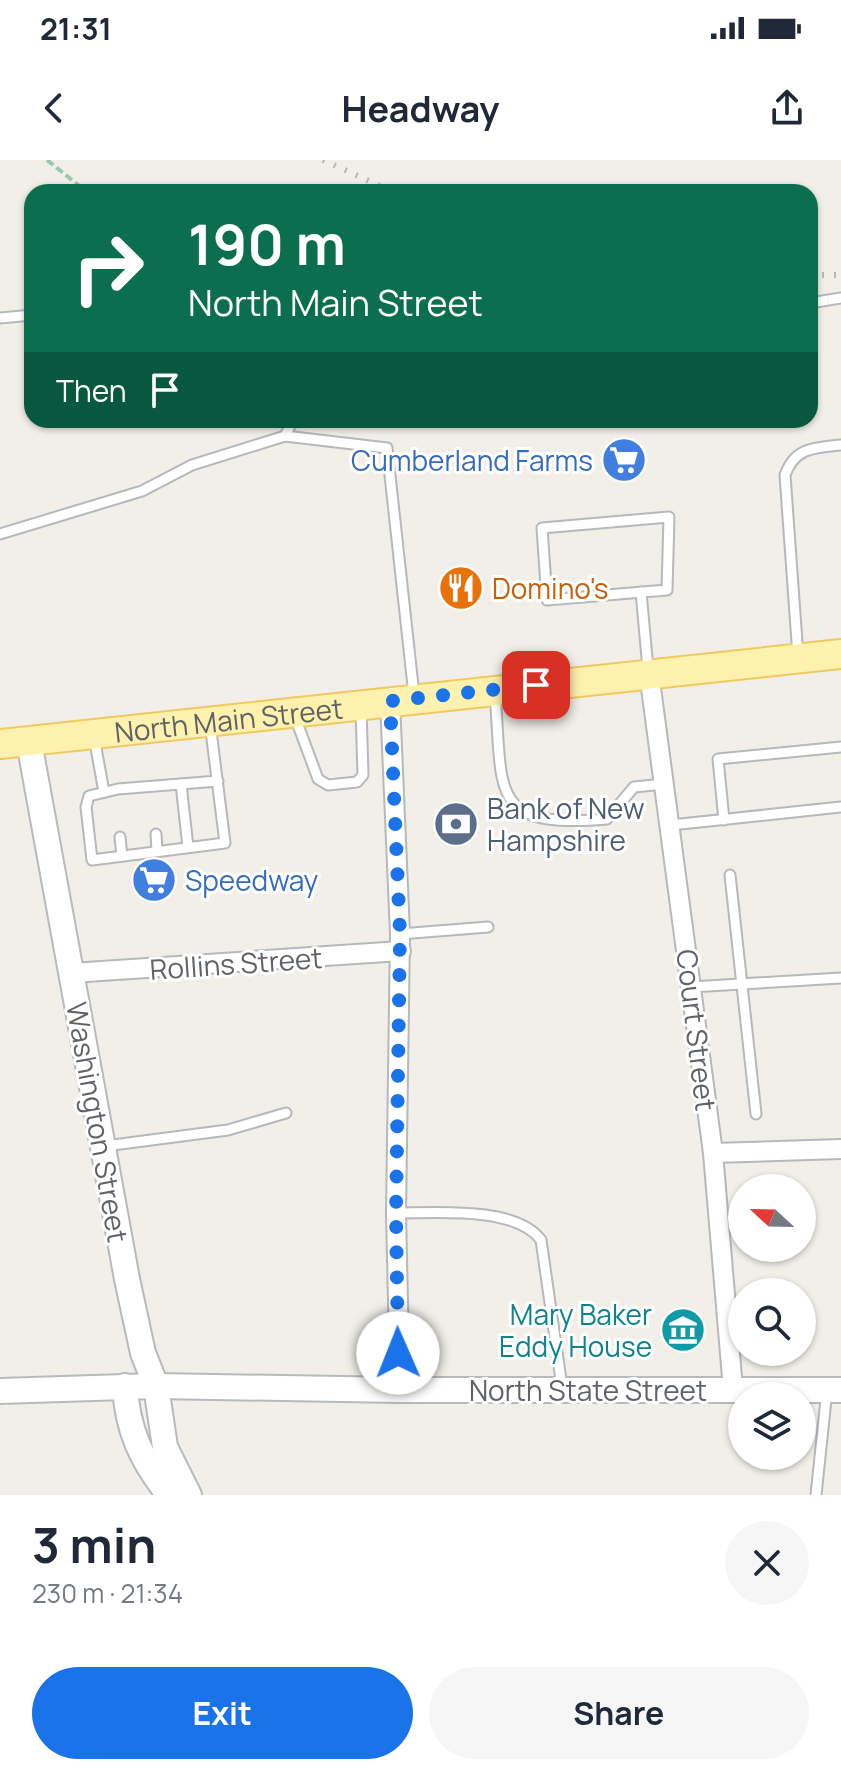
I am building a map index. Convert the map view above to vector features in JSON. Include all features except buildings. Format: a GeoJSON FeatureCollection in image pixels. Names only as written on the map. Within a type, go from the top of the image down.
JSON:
{"type":"FeatureCollection","features":[{"type":"Feature","properties":{"kind":"main road","name":"North Main Street"},"geometry":{"type":"LineString","coordinates":[[0,744],[841,654]]}},
{"type":"Feature","properties":{"kind":"street","name":"Court Street"},"geometry":{"type":"LineString","coordinates":[[649,673],[713,1153],[732,1382]]}},
{"type":"Feature","properties":{"kind":"street"},"geometry":{"type":"LineString","coordinates":[[400,1390],[396,1213],[402,700]]}},
{"type":"Feature","properties":{"kind":"street","name":"Washington Street"},"geometry":{"type":"LineString","coordinates":[[29,742],[101,1147],[143,1353],[156,1386],[165,1447],[189,1495]]}},
{"type":"Feature","properties":{"kind":"street","name":"Rollins Street"},"geometry":{"type":"LineString","coordinates":[[71,973],[400,942]]}},
{"type":"Feature","properties":{"kind":"street"},"geometry":{"type":"LineString","coordinates":[[713,1153],[841,1149]]}},
{"type":"Feature","properties":{"kind":"street"},"geometry":{"type":"LineString","coordinates":[[125,1386],[130,1431],[145,1463],[169,1495]]}},
{"type":"Feature","properties":{"kind":"street","name":"North State Street"},"geometry":{"type":"LineString","coordinates":[[0,1391],[125,1386],[400,1390],[728,1389]]}},
{"type":"Feature","properties":{"kind":"lane"},"geometry":{"type":"LineString","coordinates":[[818,302],[841,298]]}},
{"type":"Feature","properties":{"kind":"lane"},"geometry":{"type":"LineString","coordinates":[[0,318],[24,316]]}},
{"type":"Feature","properties":{"kind":"lane"},"geometry":{"type":"LineString","coordinates":[[285,436],[289,428]]}},
{"type":"Feature","properties":{"kind":"lane"},"geometry":{"type":"LineString","coordinates":[[0,534],[142,491],[192,465],[285,436],[387,448],[393,501],[402,700]]}},
{"type":"Feature","properties":{"kind":"lane"},"geometry":{"type":"LineString","coordinates":[[799,658],[785,475],[790,462],[800,451],[841,445]]}},
{"type":"Feature","properties":{"kind":"lane"},"geometry":{"type":"LineString","coordinates":[[669,517],[667,590],[641,592],[547,600],[542,528],[669,517]]}},
{"type":"Feature","properties":{"kind":"lane"},"geometry":{"type":"LineString","coordinates":[[641,592],[649,673]]}},
{"type":"Feature","properties":{"kind":"lane"},"geometry":{"type":"LineString","coordinates":[[495,690],[503,786],[515,805],[528,817],[567,822],[607,819],[634,787],[665,784]]}},
{"type":"Feature","properties":{"kind":"lane"},"geometry":{"type":"LineString","coordinates":[[293,711],[318,779],[328,785],[357,782],[363,775],[361,704]]}},
{"type":"Feature","properties":{"kind":"lane"},"geometry":{"type":"LineString","coordinates":[[209,720],[218,781],[225,843],[92,860],[86,807],[89,796],[218,781]]}},
{"type":"Feature","properties":{"kind":"lane"},"geometry":{"type":"LineString","coordinates":[[93,733],[104,792]]}},
{"type":"Feature","properties":{"kind":"lane"},"geometry":{"type":"LineString","coordinates":[[724,820],[718,759],[841,747]]}},
{"type":"Feature","properties":{"kind":"lane"},"geometry":{"type":"LineString","coordinates":[[181,784],[188,847]]}},
{"type":"Feature","properties":{"kind":"lane"},"geometry":{"type":"LineString","coordinates":[[671,825],[841,807]]}},
{"type":"Feature","properties":{"kind":"lane"},"geometry":{"type":"LineString","coordinates":[[156,834],[157,851]]}},
{"type":"Feature","properties":{"kind":"lane"},"geometry":{"type":"LineString","coordinates":[[120,837],[122,856]]}},
{"type":"Feature","properties":{"kind":"lane"},"geometry":{"type":"LineString","coordinates":[[730,875],[756,1114]]}},
{"type":"Feature","properties":{"kind":"lane"},"geometry":{"type":"LineString","coordinates":[[400,942],[488,927]]}},
{"type":"Feature","properties":{"kind":"lane"},"geometry":{"type":"LineString","coordinates":[[691,987],[841,978]]}},
{"type":"Feature","properties":{"kind":"lane"},"geometry":{"type":"LineString","coordinates":[[101,1147],[228,1130],[286,1113]]}},
{"type":"Feature","properties":{"kind":"lane"},"geometry":{"type":"LineString","coordinates":[[396,1213],[479,1214],[532,1227],[541,1240],[562,1390]]}},
{"type":"Feature","properties":{"kind":"lane"},"geometry":{"type":"LineString","coordinates":[[816,1495],[834,1390]]}},
{"type":"Feature","properties":{"kind":"path"},"geometry":{"type":"LineString","coordinates":[[47,160],[77,184]]}},
{"type":"Feature","properties":{"kind":"railway"},"geometry":{"type":"LineString","coordinates":[[323,160],[376,184]]}},
{"type":"Feature","properties":{"kind":"railway"},"geometry":{"type":"LineString","coordinates":[[818,275],[841,275]]}},
{"type":"Feature","properties":{"kind":"place","name":"Cumberland Farms"},"geometry":{"type":"Point","coordinates":[624,460]}},
{"type":"Feature","properties":{"kind":"place","name":"Domino's"},"geometry":{"type":"Point","coordinates":[461,588]}},
{"type":"Feature","properties":{"kind":"place","name":"Bank of New Hampshire"},"geometry":{"type":"Point","coordinates":[456,824]}},
{"type":"Feature","properties":{"kind":"place","name":"Speedway"},"geometry":{"type":"Point","coordinates":[154,880]}},
{"type":"Feature","properties":{"kind":"place","name":"Mary Baker Eddy House"},"geometry":{"type":"Point","coordinates":[683,1330]}},
{"type":"Feature","properties":{"kind":"route"},"geometry":{"type":"LineString","coordinates":[[398,1353],[396,1213],[400,934],[390,701],[536,685]]}}]}
